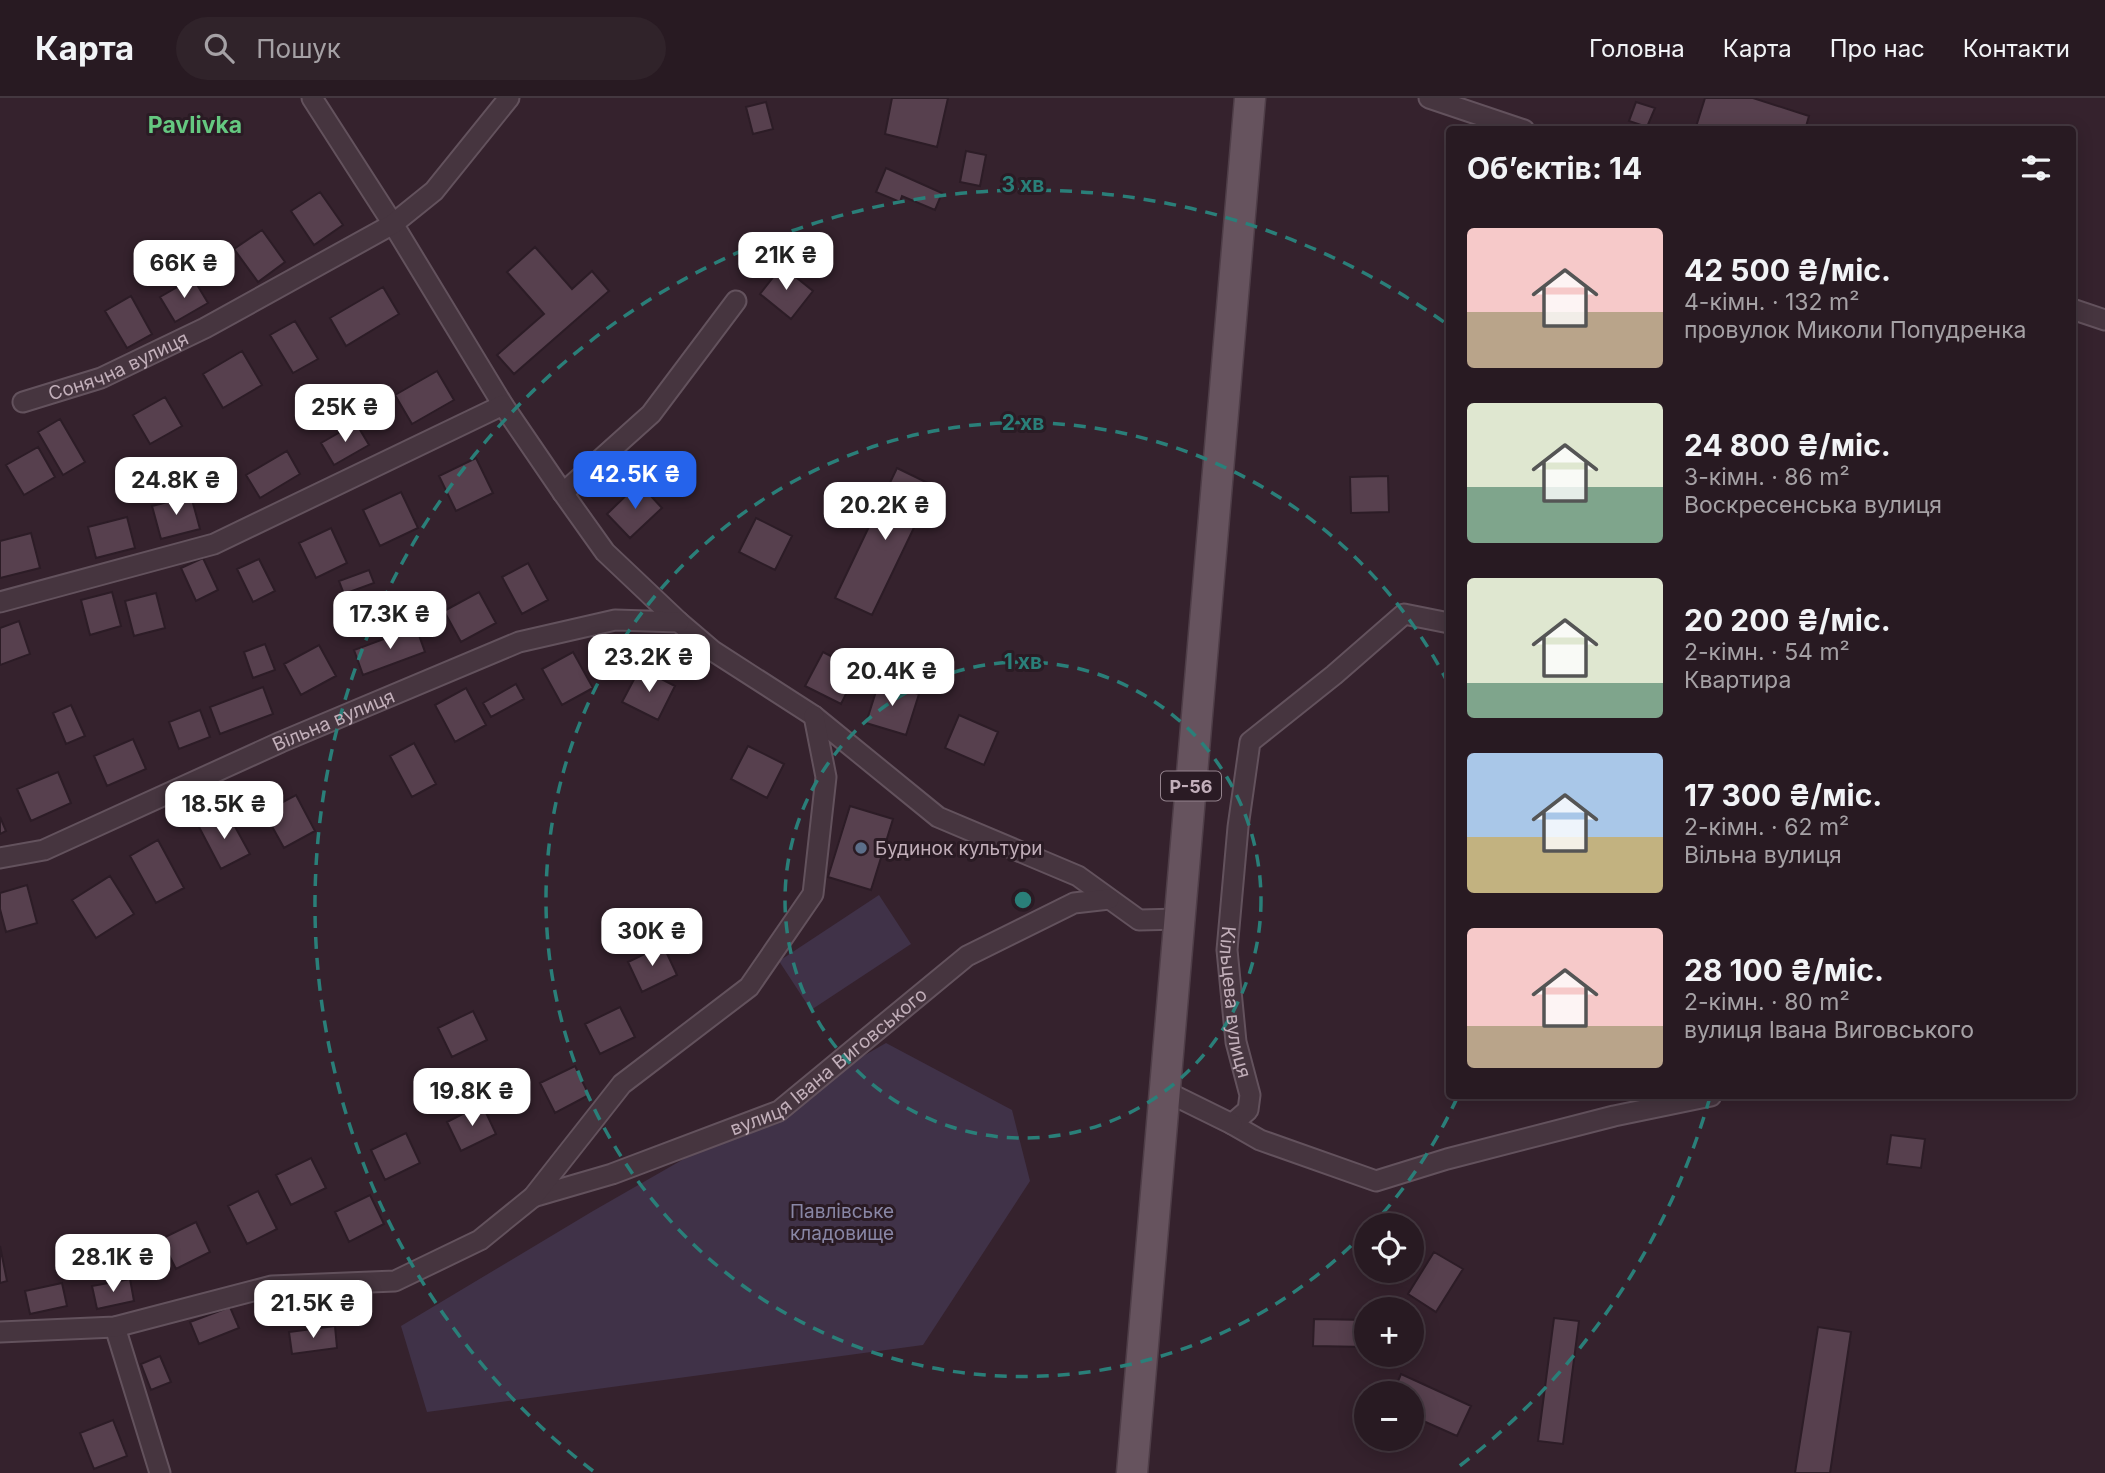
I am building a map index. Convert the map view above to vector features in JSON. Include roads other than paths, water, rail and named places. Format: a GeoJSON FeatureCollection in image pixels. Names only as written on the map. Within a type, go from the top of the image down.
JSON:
{"type":"FeatureCollection","features":[{"type":"Feature","properties":{"kind":"main road","name":"Р-56"},"geometry":{"type":"LineString","coordinates":[[1132,1473],[1250,98]]}},
{"type":"Feature","properties":{"kind":"street"},"geometry":{"type":"LineString","coordinates":[[312,98],[393,224],[503,405],[563,493],[605,552],[679,622],[713,652],[814,716],[937,817],[1078,876],[1139,920],[1180,919]]}},
{"type":"Feature","properties":{"kind":"street","name":"Сонячна вулиця"},"geometry":{"type":"LineString","coordinates":[[23,402],[101,378],[171,345],[393,224],[434,191],[509,98]]}},
{"type":"Feature","properties":{"kind":"street"},"geometry":{"type":"LineString","coordinates":[[1429,98],[1512,126]]}},
{"type":"Feature","properties":{"kind":"street"},"geometry":{"type":"LineString","coordinates":[[563,493],[651,414],[736,301]]}},
{"type":"Feature","properties":{"kind":"street"},"geometry":{"type":"LineString","coordinates":[[2076,310],[2105,320]]}},
{"type":"Feature","properties":{"kind":"street"},"geometry":{"type":"LineString","coordinates":[[0,602],[214,544],[503,405]]}},
{"type":"Feature","properties":{"kind":"street","name":"Кільцева вулиця"},"geometry":{"type":"LineString","coordinates":[[1232,1124],[1248,1110],[1250,1095],[1236,1042],[1227,950],[1238,827],[1250,741],[1334,675],[1404,614],[1446,622]]}},
{"type":"Feature","properties":{"kind":"street","name":"Вільна вулиця"},"geometry":{"type":"LineString","coordinates":[[0,858],[44,850],[281,742],[519,642],[615,620],[679,622]]}},
{"type":"Feature","properties":{"kind":"street","name":"вулиця Івана Виговського"},"geometry":{"type":"LineString","coordinates":[[0,1332],[115,1327],[272,1286],[395,1281],[480,1240],[533,1197],[622,1084],[749,987],[813,894],[826,777],[814,716]]}},
{"type":"Feature","properties":{"kind":"street","name":"вулиця Івана Виговського"},"geometry":{"type":"LineString","coordinates":[[533,1197],[612,1174],[779,1111],[967,956],[1074,903],[1109,899]]}},
{"type":"Feature","properties":{"kind":"street"},"geometry":{"type":"LineString","coordinates":[[1165,1091],[1259,1140],[1377,1181],[1460,1155],[1614,1116],[1696,1099]]}},
{"type":"Feature","properties":{"kind":"street"},"geometry":{"type":"LineString","coordinates":[[115,1327],[160,1473]]}},
{"type":"Feature","properties":{"kind":"place","name":"Будинок культури"},"geometry":{"type":"Point","coordinates":[861,848]}},
{"type":"Feature","properties":{"kind":"district","name":"Pavlivka"},"geometry":{"type":"Point","coordinates":[195,125]}},
{"type":"Feature","properties":{"kind":"park label","name":"Павлівське кладовище"},"geometry":{"type":"Point","coordinates":[842,1222]}}]}
